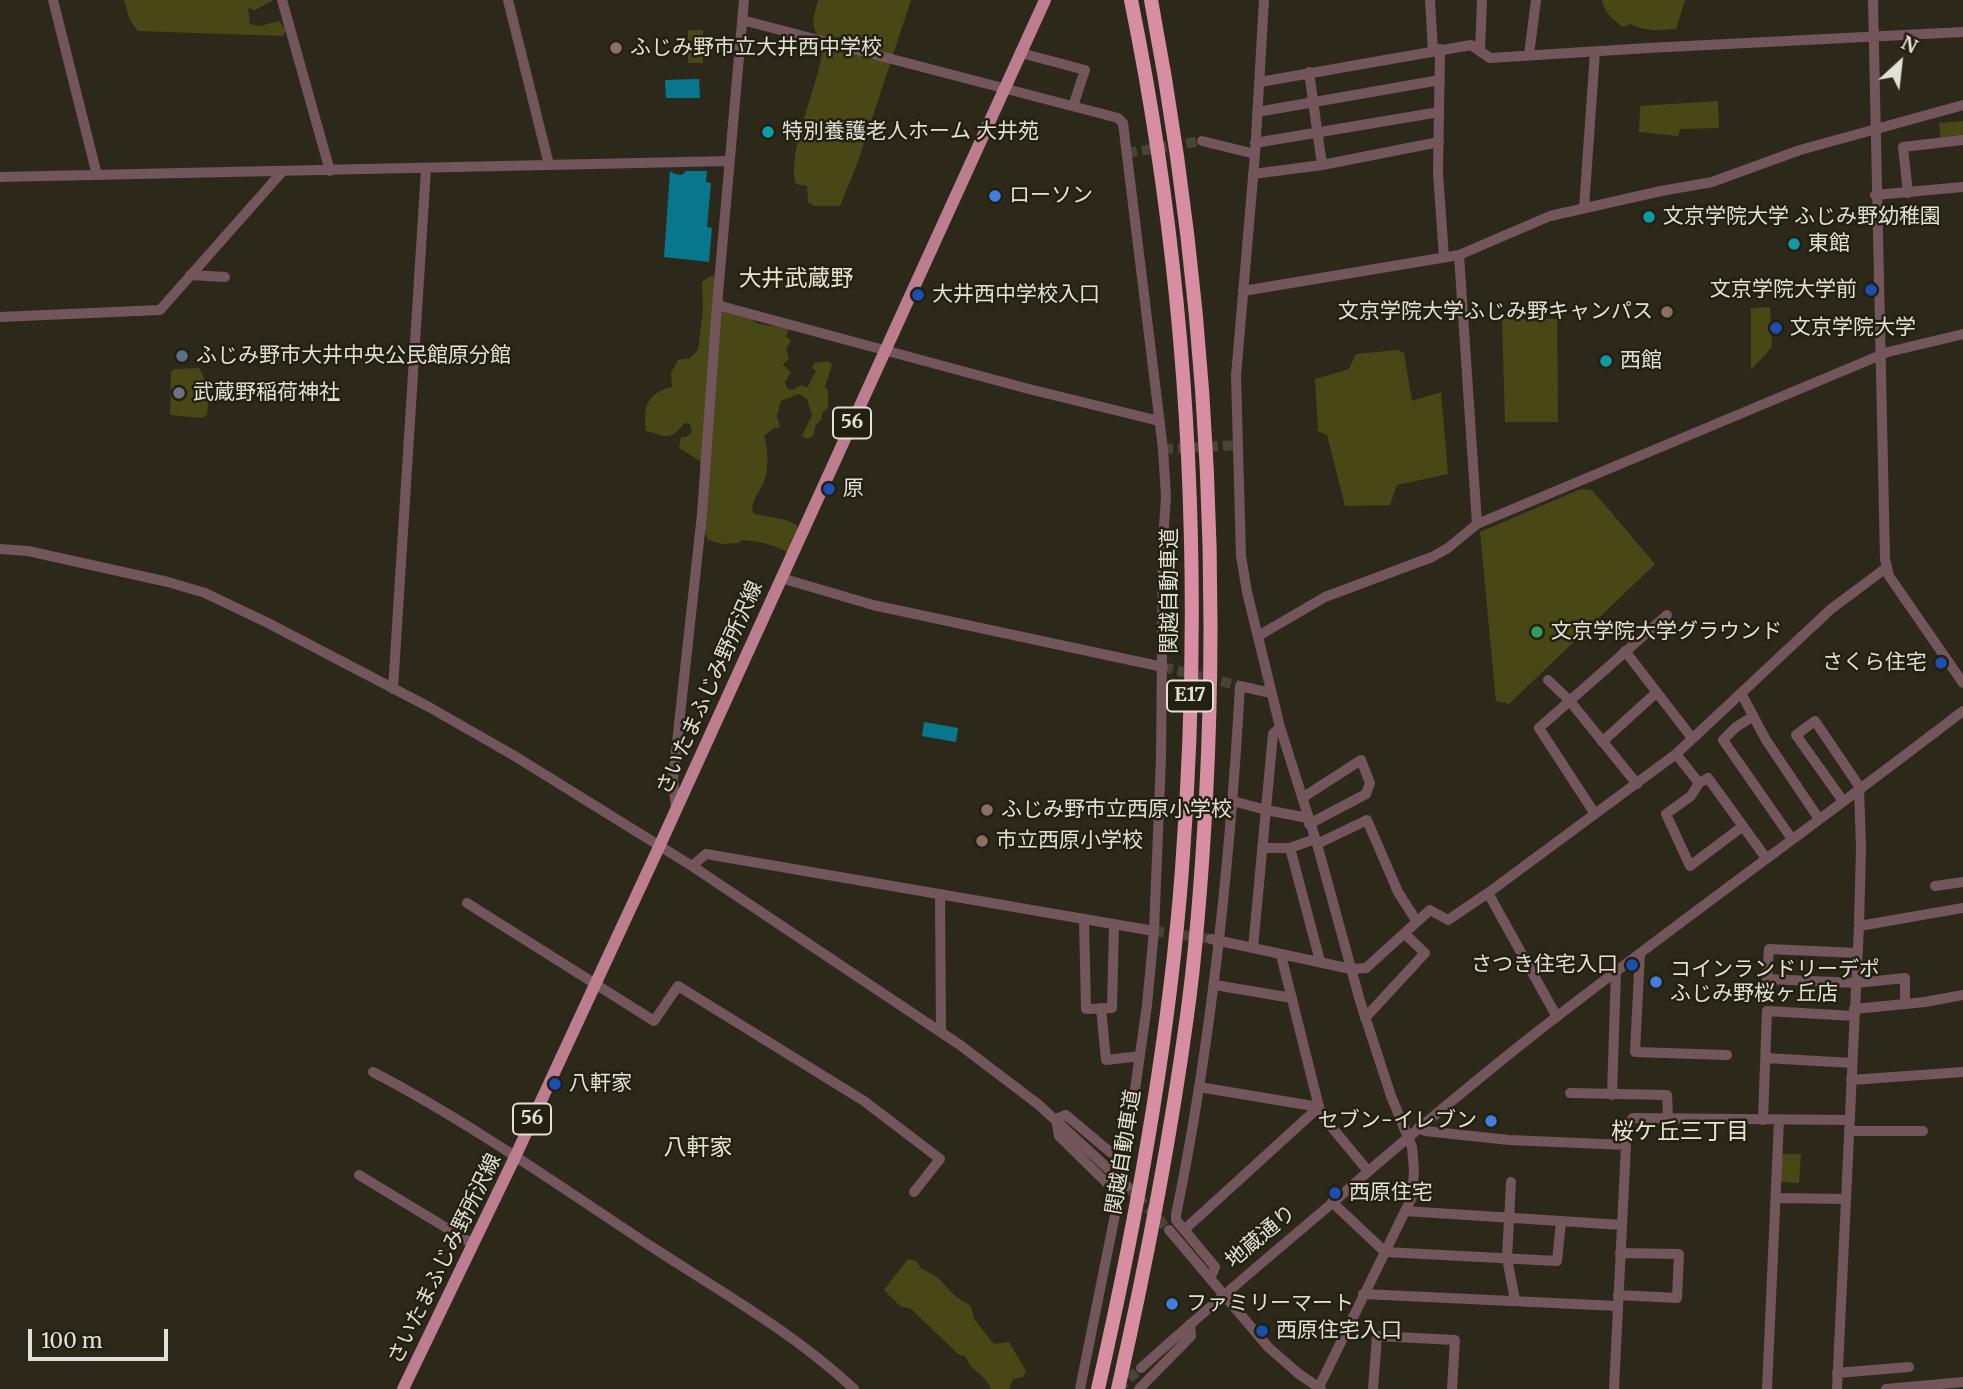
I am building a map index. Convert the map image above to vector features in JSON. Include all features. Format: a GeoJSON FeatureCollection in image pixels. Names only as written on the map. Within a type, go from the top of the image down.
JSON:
{"type":"FeatureCollection","features":[{"type":"Feature","properties":{"kind":"highway","name":"関越自動車道"},"geometry":{"type":"LineString","coordinates":[[1098,1389],[1134,1227],[1168,1010],[1182,871],[1189,717],[1191,535],[1178,325],[1163,195],[1131,0]]}},
{"type":"Feature","properties":{"kind":"highway","name":"関越自動車道"},"geometry":{"type":"LineString","coordinates":[[1118,1389],[1152,1230],[1188,1012],[1201,874],[1209,743],[1210,534],[1205,418],[1186,218],[1151,0]]}},
{"type":"Feature","properties":{"kind":"main road","name":"さいたまふじみ野所沢線"},"geometry":{"type":"LineString","coordinates":[[403,1389],[515,1157],[659,847],[1045,0]]}},
{"type":"Feature","properties":{"kind":"street"},"geometry":{"type":"LineString","coordinates":[[53,0],[97,175]]}},
{"type":"Feature","properties":{"kind":"street"},"geometry":{"type":"LineString","coordinates":[[282,0],[330,171]]}},
{"type":"Feature","properties":{"kind":"street"},"geometry":{"type":"LineString","coordinates":[[508,0],[549,165]]}},
{"type":"Feature","properties":{"kind":"street"},"geometry":{"type":"LineString","coordinates":[[676,810],[673,779],[702,514],[744,0]]}},
{"type":"Feature","properties":{"kind":"street"},"geometry":{"type":"LineString","coordinates":[[1169,1230],[1268,1347],[1319,1389],[1412,1197],[1414,1182],[1412,1147],[1391,1096],[1365,1018],[1316,842],[1280,727],[1247,592],[1241,555],[1236,376],[1258,112],[1264,0]]}},
{"type":"Feature","properties":{"kind":"street"},"geometry":{"type":"LineString","coordinates":[[1430,0],[1440,80],[1438,173],[1444,257]]}},
{"type":"Feature","properties":{"kind":"street"},"geometry":{"type":"LineString","coordinates":[[1480,51],[1482,0]]}},
{"type":"Feature","properties":{"kind":"street"},"geometry":{"type":"LineString","coordinates":[[1529,55],[1536,0]]}},
{"type":"Feature","properties":{"kind":"street"},"geometry":{"type":"LineString","coordinates":[[1873,0],[1875,195],[1886,568],[1963,683]]}},
{"type":"Feature","properties":{"kind":"street"},"geometry":{"type":"LineString","coordinates":[[743,20],[1118,118],[1123,123],[1166,497],[1154,931],[1125,1160],[1122,1162],[1066,1115],[1056,1119]]}},
{"type":"Feature","properties":{"kind":"street"},"geometry":{"type":"LineString","coordinates":[[1259,82],[1471,45],[1490,58],[1963,32]]}},
{"type":"Feature","properties":{"kind":"street"},"geometry":{"type":"LineString","coordinates":[[1584,208],[1595,52]]}},
{"type":"Feature","properties":{"kind":"street"},"geometry":{"type":"LineString","coordinates":[[1021,53],[1085,70],[1073,106]]}},
{"type":"Feature","properties":{"kind":"street"},"geometry":{"type":"LineString","coordinates":[[1309,72],[1321,165]]}},
{"type":"Feature","properties":{"kind":"street"},"geometry":{"type":"LineString","coordinates":[[1258,112],[1440,80]]}},
{"type":"Feature","properties":{"kind":"street"},"geometry":{"type":"LineString","coordinates":[[1243,291],[1459,255],[1550,216],[1712,182],[1800,150],[1963,106]]}},
{"type":"Feature","properties":{"kind":"street"},"geometry":{"type":"LineString","coordinates":[[1202,141],[1255,149],[1318,134],[1439,112]]}},
{"type":"Feature","properties":{"kind":"street"},"geometry":{"type":"LineString","coordinates":[[1908,193],[1902,147],[1963,140]]}},
{"type":"Feature","properties":{"kind":"street"},"geometry":{"type":"LineString","coordinates":[[1253,174],[1321,165],[1439,142]]}},
{"type":"Feature","properties":{"kind":"street"},"geometry":{"type":"LineString","coordinates":[[0,177],[729,162]]}},
{"type":"Feature","properties":{"kind":"street"},"geometry":{"type":"LineString","coordinates":[[393,689],[426,169]]}},
{"type":"Feature","properties":{"kind":"street"},"geometry":{"type":"LineString","coordinates":[[0,317],[157,311],[282,172]]}},
{"type":"Feature","properties":{"kind":"street"},"geometry":{"type":"LineString","coordinates":[[1875,195],[1963,187]]}},
{"type":"Feature","properties":{"kind":"street"},"geometry":{"type":"LineString","coordinates":[[1459,255],[1477,524]]}},
{"type":"Feature","properties":{"kind":"street"},"geometry":{"type":"LineString","coordinates":[[190,275],[225,276]]}},
{"type":"Feature","properties":{"kind":"street"},"geometry":{"type":"LineString","coordinates":[[717,305],[884,351],[1159,421]]}},
{"type":"Feature","properties":{"kind":"street"},"geometry":{"type":"LineString","coordinates":[[1258,636],[1325,597],[1432,557],[1448,548],[1477,524],[1880,356],[1963,334]]}},
{"type":"Feature","properties":{"kind":"street"},"geometry":{"type":"LineString","coordinates":[[0,550],[28,551],[197,590],[393,689],[513,755],[692,866],[941,1032],[1056,1119],[1127,1186]]}},
{"type":"Feature","properties":{"kind":"street"},"geometry":{"type":"LineString","coordinates":[[1216,940],[1352,969],[1366,968],[1430,910],[1448,920],[1676,754],[1831,609],[1886,568]]}},
{"type":"Feature","properties":{"kind":"street"},"geometry":{"type":"LineString","coordinates":[[781,578],[873,605],[1163,667]]}},
{"type":"Feature","properties":{"kind":"street"},"geometry":{"type":"LineString","coordinates":[[1595,814],[1539,728],[1667,615]]}},
{"type":"Feature","properties":{"kind":"street"},"geometry":{"type":"LineString","coordinates":[[1625,651],[1692,738]]}},
{"type":"Feature","properties":{"kind":"street"},"geometry":{"type":"LineString","coordinates":[[1548,680],[1569,700],[1637,784]]}},
{"type":"Feature","properties":{"kind":"street"},"geometry":{"type":"LineString","coordinates":[[1211,1278],[1215,1266],[1176,1220],[1176,1215],[1215,985],[1216,940],[1233,801],[1240,686],[1271,694]]}},
{"type":"Feature","properties":{"kind":"street"},"geometry":{"type":"LineString","coordinates":[[1602,742],[1657,692]]}},
{"type":"Feature","properties":{"kind":"street"},"geometry":{"type":"LineString","coordinates":[[1741,693],[1752,717],[1819,819]]}},
{"type":"Feature","properties":{"kind":"street","name":"地蔵通り"},"geometry":{"type":"LineString","coordinates":[[1141,1368],[1224,1293],[1418,1128],[1616,971],[1963,711]]}},
{"type":"Feature","properties":{"kind":"street"},"geometry":{"type":"LineString","coordinates":[[1752,717],[1736,727],[1723,740],[1792,839]]}},
{"type":"Feature","properties":{"kind":"street"},"geometry":{"type":"LineString","coordinates":[[1837,1389],[1859,926],[1860,789],[1815,721],[1796,735],[1843,801]]}},
{"type":"Feature","properties":{"kind":"street"},"geometry":{"type":"LineString","coordinates":[[1253,948],[1273,734],[1280,727]]}},
{"type":"Feature","properties":{"kind":"street"},"geometry":{"type":"LineString","coordinates":[[1676,754],[1699,783]]}},
{"type":"Feature","properties":{"kind":"street"},"geometry":{"type":"LineString","coordinates":[[1233,801],[1309,821],[1366,793],[1370,783],[1361,760],[1301,798]]}},
{"type":"Feature","properties":{"kind":"street"},"geometry":{"type":"LineString","coordinates":[[1743,826],[1690,866],[1666,814],[1691,796],[1699,783],[1708,778],[1743,826],[1766,858]]}},
{"type":"Feature","properties":{"kind":"street"},"geometry":{"type":"LineString","coordinates":[[1262,848],[1290,848],[1316,842],[1367,820],[1393,880],[1417,922]]}},
{"type":"Feature","properties":{"kind":"street"},"geometry":{"type":"LineString","coordinates":[[1290,848],[1320,961]]}},
{"type":"Feature","properties":{"kind":"street"},"geometry":{"type":"LineString","coordinates":[[692,866],[706,854],[1154,931]]}},
{"type":"Feature","properties":{"kind":"street"},"geometry":{"type":"LineString","coordinates":[[1935,886],[1963,882]]}},
{"type":"Feature","properties":{"kind":"street"},"geometry":{"type":"LineString","coordinates":[[1488,893],[1557,1017]]}},
{"type":"Feature","properties":{"kind":"street"},"geometry":{"type":"LineString","coordinates":[[940,894],[941,1032]]}},
{"type":"Feature","properties":{"kind":"street"},"geometry":{"type":"LineString","coordinates":[[467,903],[654,1021],[678,986],[864,1101],[940,1159],[914,1192]]}},
{"type":"Feature","properties":{"kind":"street"},"geometry":{"type":"LineString","coordinates":[[1859,926],[1963,908]]}},
{"type":"Feature","properties":{"kind":"street"},"geometry":{"type":"LineString","coordinates":[[1084,920],[1086,1009],[1112,1008],[1114,925]]}},
{"type":"Feature","properties":{"kind":"street"},"geometry":{"type":"LineString","coordinates":[[1365,1018],[1425,953],[1405,934]]}},
{"type":"Feature","properties":{"kind":"street"},"geometry":{"type":"LineString","coordinates":[[1857,953],[1769,949],[1767,979],[1856,983],[1905,978],[1905,1003]]}},
{"type":"Feature","properties":{"kind":"street"},"geometry":{"type":"LineString","coordinates":[[1640,953],[1635,1052],[1727,1055]]}},
{"type":"Feature","properties":{"kind":"street"},"geometry":{"type":"LineString","coordinates":[[1281,955],[1319,1107],[1324,1118],[1368,1171]]}},
{"type":"Feature","properties":{"kind":"street"},"geometry":{"type":"LineString","coordinates":[[1612,1095],[1616,971]]}},
{"type":"Feature","properties":{"kind":"street"},"geometry":{"type":"LineString","coordinates":[[1215,985],[1292,998]]}},
{"type":"Feature","properties":{"kind":"street"},"geometry":{"type":"LineString","coordinates":[[1763,1120],[1767,1011],[1854,1013],[1963,995]]}},
{"type":"Feature","properties":{"kind":"street"},"geometry":{"type":"LineString","coordinates":[[1101,1008],[1106,1060],[1140,1056]]}},
{"type":"Feature","properties":{"kind":"street"},"geometry":{"type":"LineString","coordinates":[[1766,1058],[1852,1063]]}},
{"type":"Feature","properties":{"kind":"street"},"geometry":{"type":"LineString","coordinates":[[373,1072],[412,1092],[515,1157],[823,1360],[854,1389]]}},
{"type":"Feature","properties":{"kind":"street"},"geometry":{"type":"LineString","coordinates":[[1851,1080],[1963,1072]]}},
{"type":"Feature","properties":{"kind":"street"},"geometry":{"type":"LineString","coordinates":[[1199,1087],[1319,1107]]}},
{"type":"Feature","properties":{"kind":"street"},"geometry":{"type":"LineString","coordinates":[[1570,1093],[1667,1095],[1668,1118]]}},
{"type":"Feature","properties":{"kind":"street"},"geometry":{"type":"LineString","coordinates":[[1185,1230],[1319,1107]]}},
{"type":"Feature","properties":{"kind":"street"},"geometry":{"type":"LineString","coordinates":[[1614,1389],[1626,1145],[1628,1124],[1633,1118],[1779,1120],[1923,1131]]}},
{"type":"Feature","properties":{"kind":"street"},"geometry":{"type":"LineString","coordinates":[[1056,1119],[1059,1136],[1116,1192],[1113,1233],[1080,1389]]}},
{"type":"Feature","properties":{"kind":"street"},"geometry":{"type":"LineString","coordinates":[[1767,1389],[1779,1120]]}},
{"type":"Feature","properties":{"kind":"street"},"geometry":{"type":"LineString","coordinates":[[1418,1128],[1509,1140],[1626,1145]]}},
{"type":"Feature","properties":{"kind":"street"},"geometry":{"type":"LineString","coordinates":[[359,1175],[473,1244]]}},
{"type":"Feature","properties":{"kind":"street"},"geometry":{"type":"LineString","coordinates":[[1511,1182],[1507,1258],[1516,1300]]}},
{"type":"Feature","properties":{"kind":"street"},"geometry":{"type":"LineString","coordinates":[[1776,1198],[1845,1199]]}},
{"type":"Feature","properties":{"kind":"street"},"geometry":{"type":"LineString","coordinates":[[1332,1202],[1385,1252],[1559,1260],[1561,1221]]}},
{"type":"Feature","properties":{"kind":"street"},"geometry":{"type":"LineString","coordinates":[[1405,1211],[1622,1225]]}},
{"type":"Feature","properties":{"kind":"street"},"geometry":{"type":"LineString","coordinates":[[1363,1294],[1516,1300],[1677,1298],[1679,1254],[1620,1253]]}},
{"type":"Feature","properties":{"kind":"street"},"geometry":{"type":"LineString","coordinates":[[1139,1389],[1191,1336],[1190,1324]]}},
{"type":"Feature","properties":{"kind":"street"},"geometry":{"type":"LineString","coordinates":[[1373,1389],[1377,1336],[1455,1340],[1452,1389]]}},
{"type":"Feature","properties":{"kind":"street"},"geometry":{"type":"LineString","coordinates":[[1837,1373],[1909,1367]]}},
{"type":"Feature","properties":{"kind":"street"},"geometry":{"type":"LineString","coordinates":[[1886,1389],[1963,1382]]}},
{"type":"Feature","properties":{"kind":"shaded area"},"geometry":{"type":"Polygon","coordinates":[[[124,0],[274,0],[255,10],[248,8],[250,24],[260,26],[279,21],[286,30],[283,36],[138,31],[130,20],[124,0]]]}},
{"type":"Feature","properties":{"kind":"shaded area"},"geometry":{"type":"Polygon","coordinates":[[[818,0],[911,0],[856,167],[840,206],[814,206],[808,202],[807,186],[796,184],[794,171],[799,138],[822,52],[814,24],[818,0]]]}},
{"type":"Feature","properties":{"kind":"shaded area"},"geometry":{"type":"Polygon","coordinates":[[[1602,0],[1685,0],[1676,29],[1657,30],[1630,24],[1623,27],[1607,12],[1602,0]]]}},
{"type":"Feature","properties":{"kind":"shaded area"},"geometry":{"type":"Polygon","coordinates":[[[688,30],[703,30],[703,63],[688,63],[688,30]]]}},
{"type":"Feature","properties":{"kind":"shaded area"},"geometry":{"type":"Polygon","coordinates":[[[1718,101],[1719,128],[1680,129],[1678,136],[1639,132],[1640,106],[1718,101]]]}},
{"type":"Feature","properties":{"kind":"shaded area"},"geometry":{"type":"Polygon","coordinates":[[[1963,121],[1963,138],[1941,140],[1939,123],[1963,121]]]}},
{"type":"Feature","properties":{"kind":"shaded area"},"geometry":{"type":"Polygon","coordinates":[[[710,276],[723,281],[723,298],[727,311],[744,315],[759,324],[789,328],[786,337],[791,340],[786,349],[789,358],[783,365],[791,372],[785,382],[787,388],[792,390],[802,385],[807,388],[816,371],[812,368],[814,363],[828,361],[832,365],[825,387],[828,391],[828,408],[815,426],[814,435],[808,439],[802,436],[812,415],[807,399],[799,394],[781,401],[777,416],[780,427],[764,436],[767,468],[752,511],[797,525],[798,535],[787,552],[754,541],[721,544],[708,540],[705,533],[700,461],[679,448],[681,437],[692,432],[690,424],[684,423],[675,433],[666,436],[646,431],[645,414],[648,402],[657,393],[672,387],[671,373],[678,360],[690,358],[698,350],[703,309],[702,282],[710,276]]]}},
{"type":"Feature","properties":{"kind":"shaded area"},"geometry":{"type":"Polygon","coordinates":[[[1770,307],[1772,347],[1751,370],[1751,308],[1770,307]]]}},
{"type":"Feature","properties":{"kind":"shaded area"},"geometry":{"type":"Polygon","coordinates":[[[1502,319],[1557,319],[1558,422],[1505,422],[1502,319]]]}},
{"type":"Feature","properties":{"kind":"shaded area"},"geometry":{"type":"Polygon","coordinates":[[[1398,350],[1404,353],[1412,401],[1441,392],[1448,474],[1397,485],[1390,505],[1345,506],[1327,435],[1318,431],[1315,379],[1349,369],[1356,354],[1398,350]]]}},
{"type":"Feature","properties":{"kind":"shaded area"},"geometry":{"type":"Polygon","coordinates":[[[199,368],[210,387],[207,415],[202,418],[170,415],[171,372],[174,369],[199,368]]]}},
{"type":"Feature","properties":{"kind":"shaded area","name":"文京学院大学グラウンド"},"geometry":{"type":"Polygon","coordinates":[[[1581,489],[1592,490],[1655,564],[1509,704],[1496,701],[1480,532],[1581,489]]]}},
{"type":"Feature","properties":{"kind":"shaded area"},"geometry":{"type":"Polygon","coordinates":[[[1781,1154],[1801,1154],[1799,1183],[1780,1182],[1781,1154]]]}},
{"type":"Feature","properties":{"kind":"shaded area"},"geometry":{"type":"Polygon","coordinates":[[[908,1259],[916,1261],[955,1296],[971,1306],[974,1319],[994,1344],[1009,1342],[1026,1371],[1023,1377],[1013,1379],[1009,1389],[991,1389],[966,1357],[958,1354],[911,1309],[900,1306],[884,1290],[908,1259]]]}},
{"type":"Feature","properties":{"kind":"water"},"geometry":{"type":"Polygon","coordinates":[[[699,79],[700,98],[666,98],[665,80],[699,79]]]}},
{"type":"Feature","properties":{"kind":"water"},"geometry":{"type":"Polygon","coordinates":[[[670,171],[682,175],[686,171],[707,171],[706,182],[711,183],[707,227],[712,228],[709,262],[664,257],[670,171]]]}},
{"type":"Feature","properties":{"kind":"water"},"geometry":{"type":"Polygon","coordinates":[[[924,722],[958,728],[956,742],[922,736],[924,722]]]}},
{"type":"Feature","properties":{"kind":"tunnel"},"geometry":{"type":"LineString","coordinates":[[1127,153],[1202,141]]}},
{"type":"Feature","properties":{"kind":"tunnel"},"geometry":{"type":"LineString","coordinates":[[1163,449],[1239,445]]}},
{"type":"Feature","properties":{"kind":"tunnel"},"geometry":{"type":"LineString","coordinates":[[1163,667],[1240,686]]}},
{"type":"Feature","properties":{"kind":"tunnel"},"geometry":{"type":"LineString","coordinates":[[1154,931],[1211,939]]}},
{"type":"Feature","properties":{"kind":"tunnel"},"geometry":{"type":"LineString","coordinates":[[1127,1186],[1169,1230]]}},
{"type":"Feature","properties":{"kind":"tunnel"},"geometry":{"type":"LineString","coordinates":[[1118,1389],[1141,1368]]}},
{"type":"Feature","properties":{"kind":"place","name":"ふじみ野市立大井西中学校"},"geometry":{"type":"Point","coordinates":[616,48]}},
{"type":"Feature","properties":{"kind":"place","name":"特別養護老人ホーム 大井苑"},"geometry":{"type":"Point","coordinates":[768,132]}},
{"type":"Feature","properties":{"kind":"place","name":"ローソン"},"geometry":{"type":"Point","coordinates":[995,196]}},
{"type":"Feature","properties":{"kind":"place","name":"文京学院大学 ふじみ野幼稚園"},"geometry":{"type":"Point","coordinates":[1649,217]}},
{"type":"Feature","properties":{"kind":"place","name":"東館"},"geometry":{"type":"Point","coordinates":[1794,244]}},
{"type":"Feature","properties":{"kind":"place","name":"文京学院大学前"},"geometry":{"type":"Point","coordinates":[1871,290]}},
{"type":"Feature","properties":{"kind":"place","name":"大井西中学校入口"},"geometry":{"type":"Point","coordinates":[918,295]}},
{"type":"Feature","properties":{"kind":"place","name":"文京学院大学ふじみ野キャンパス"},"geometry":{"type":"Point","coordinates":[1667,312]}},
{"type":"Feature","properties":{"kind":"place","name":"文京学院大学"},"geometry":{"type":"Point","coordinates":[1776,328]}},
{"type":"Feature","properties":{"kind":"place","name":"ふじみ野市大井中央公民館原分館"},"geometry":{"type":"Point","coordinates":[182,356]}},
{"type":"Feature","properties":{"kind":"place","name":"西館"},"geometry":{"type":"Point","coordinates":[1606,361]}},
{"type":"Feature","properties":{"kind":"place","name":"武蔵野稲荷神社"},"geometry":{"type":"Point","coordinates":[179,393]}},
{"type":"Feature","properties":{"kind":"place","name":"原"},"geometry":{"type":"Point","coordinates":[829,489]}},
{"type":"Feature","properties":{"kind":"place","name":"文京学院大学グラウンド"},"geometry":{"type":"Point","coordinates":[1537,632]}},
{"type":"Feature","properties":{"kind":"place","name":"さくら住宅"},"geometry":{"type":"Point","coordinates":[1941,663]}},
{"type":"Feature","properties":{"kind":"place","name":"ふじみ野市立西原小学校"},"geometry":{"type":"Point","coordinates":[987,810]}},
{"type":"Feature","properties":{"kind":"place","name":"市立西原小学校"},"geometry":{"type":"Point","coordinates":[982,841]}},
{"type":"Feature","properties":{"kind":"place","name":"さつき住宅入口"},"geometry":{"type":"Point","coordinates":[1632,965]}},
{"type":"Feature","properties":{"kind":"place","name":"コインランドリーデポ ふじみ野桜ヶ丘店"},"geometry":{"type":"Point","coordinates":[1656,982]}},
{"type":"Feature","properties":{"kind":"place","name":"八軒家"},"geometry":{"type":"Point","coordinates":[555,1084]}},
{"type":"Feature","properties":{"kind":"place","name":"セブン-イレブン"},"geometry":{"type":"Point","coordinates":[1491,1121]}},
{"type":"Feature","properties":{"kind":"place","name":"西原住宅"},"geometry":{"type":"Point","coordinates":[1335,1193]}},
{"type":"Feature","properties":{"kind":"place","name":"ファミリーマート"},"geometry":{"type":"Point","coordinates":[1172,1304]}},
{"type":"Feature","properties":{"kind":"place","name":"西原住宅入口"},"geometry":{"type":"Point","coordinates":[1262,1331]}},
{"type":"Feature","properties":{"kind":"district","name":"大井武蔵野"},"geometry":{"type":"Point","coordinates":[796,279]}},
{"type":"Feature","properties":{"kind":"district","name":"桜ケ丘三丁目"},"geometry":{"type":"Point","coordinates":[1680,1132]}},
{"type":"Feature","properties":{"kind":"district","name":"八軒家"},"geometry":{"type":"Point","coordinates":[698,1148]}}]}
